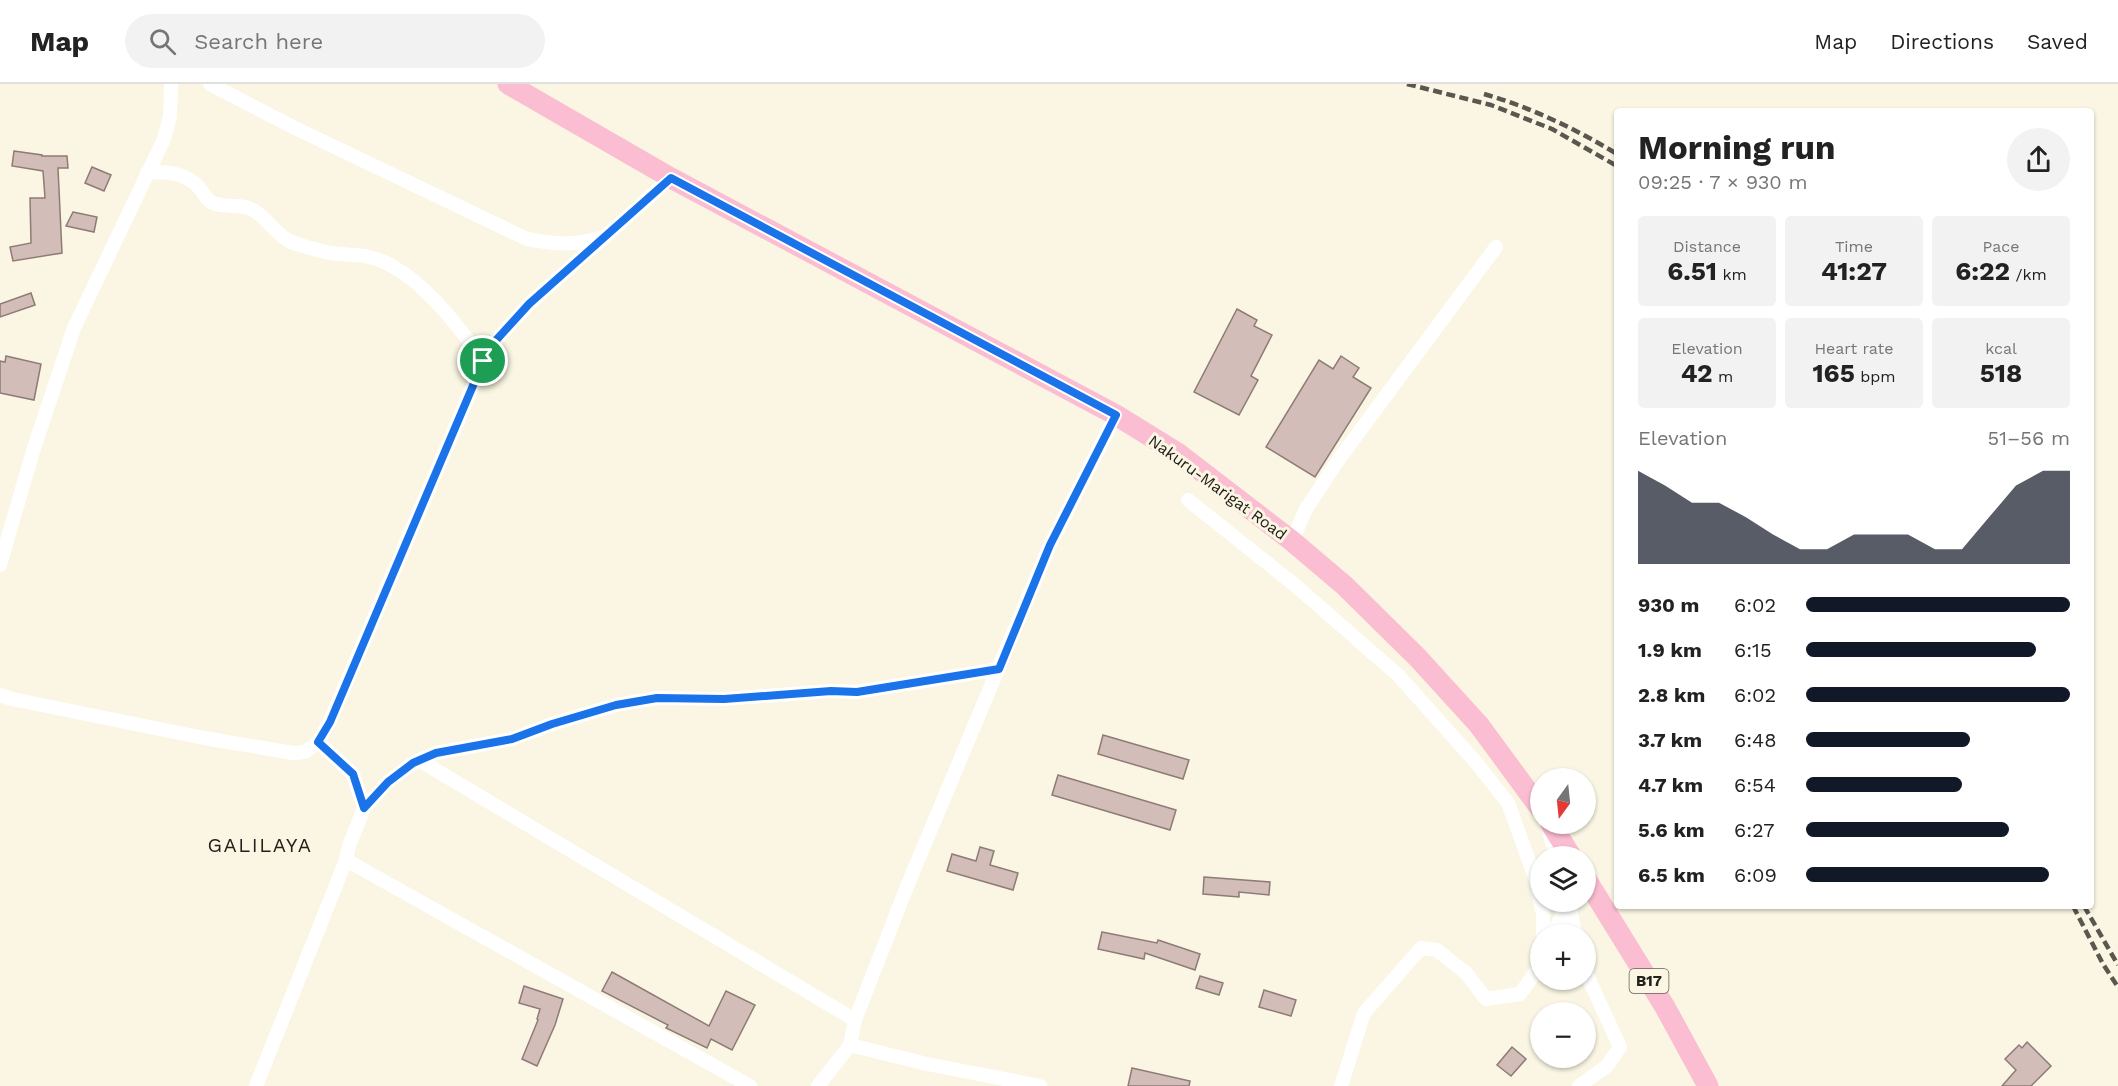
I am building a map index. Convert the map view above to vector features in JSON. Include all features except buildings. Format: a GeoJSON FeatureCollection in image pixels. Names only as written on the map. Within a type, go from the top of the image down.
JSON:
{"type":"FeatureCollection","features":[{"type":"Feature","properties":{"kind":"main road","name":"Nakuru-Marigat Road"},"geometry":{"type":"LineString","coordinates":[[508,84],[671,178],[1116,415],[1179,453],[1292,541],[1345,586],[1418,658],[1479,725],[1530,794]]}},
{"type":"Feature","properties":{"kind":"main road","name":"B17"},"geometry":{"type":"LineString","coordinates":[[1596,895],[1665,1007],[1708,1086]]}},
{"type":"Feature","properties":{"kind":"street"},"geometry":{"type":"LineString","coordinates":[[0,566],[33,451],[74,328],[164,139],[170,116],[171,84]]}},
{"type":"Feature","properties":{"kind":"street"},"geometry":{"type":"LineString","coordinates":[[210,84],[295,128],[527,239],[559,244],[584,242],[605,236]]}},
{"type":"Feature","properties":{"kind":"street"},"geometry":{"type":"LineString","coordinates":[[147,173],[176,174],[190,180],[201,189],[207,200],[214,204],[253,210],[277,229],[286,240],[330,253],[367,255],[393,266],[417,284],[464,333],[483,361]]}},
{"type":"Feature","properties":{"kind":"street"},"geometry":{"type":"LineString","coordinates":[[0,695],[23,702],[280,752],[305,752],[318,742],[330,722],[489,348],[529,304],[671,178]]}},
{"type":"Feature","properties":{"kind":"street"},"geometry":{"type":"LineString","coordinates":[[1292,541],[1306,509],[1339,459],[1496,247]]}},
{"type":"Feature","properties":{"kind":"street"},"geometry":{"type":"LineString","coordinates":[[818,1086],[850,1045],[855,1020],[908,884],[1050,545],[1116,415]]}},
{"type":"Feature","properties":{"kind":"street"},"geometry":{"type":"LineString","coordinates":[[1188,500],[1296,586],[1398,675],[1474,760],[1508,803],[1536,880],[1543,924]]}},
{"type":"Feature","properties":{"kind":"street"},"geometry":{"type":"LineString","coordinates":[[256,1086],[346,860],[364,808],[388,782],[413,763],[436,753],[512,739],[552,724],[616,705],[657,698],[724,699],[831,691],[857,692],[999,669]]}},
{"type":"Feature","properties":{"kind":"street"},"geometry":{"type":"LineString","coordinates":[[318,742],[353,774],[364,808]]}},
{"type":"Feature","properties":{"kind":"street"},"geometry":{"type":"LineString","coordinates":[[419,760],[855,1020]]}},
{"type":"Feature","properties":{"kind":"street"},"geometry":{"type":"LineString","coordinates":[[346,860],[750,1086]]}},
{"type":"Feature","properties":{"kind":"street"},"geometry":{"type":"LineString","coordinates":[[1341,1086],[1364,1013],[1421,948],[1437,950],[1466,973],[1486,999],[1520,994],[1530,980]]}},
{"type":"Feature","properties":{"kind":"street"},"geometry":{"type":"LineString","coordinates":[[1579,1086],[1607,1066],[1620,1047],[1594,990]]}},
{"type":"Feature","properties":{"kind":"street"},"geometry":{"type":"LineString","coordinates":[[850,1045],[927,1064],[1040,1086]]}},
{"type":"Feature","properties":{"kind":"railway"},"geometry":{"type":"LineString","coordinates":[[1407,84],[1491,105],[1552,129],[1614,164]]}},
{"type":"Feature","properties":{"kind":"railway"},"geometry":{"type":"LineString","coordinates":[[1484,94],[1518,105],[1552,120],[1614,152]]}},
{"type":"Feature","properties":{"kind":"railway"},"geometry":{"type":"LineString","coordinates":[[2075,909],[2103,964],[2118,987]]}},
{"type":"Feature","properties":{"kind":"railway"},"geometry":{"type":"LineString","coordinates":[[2086,909],[2118,965]]}},
{"type":"Feature","properties":{"kind":"district","name":"GALILAYA"},"geometry":{"type":"Point","coordinates":[260,845]}},
{"type":"Feature","properties":{"kind":"route"},"geometry":{"type":"LineString","coordinates":[[671,178],[1116,415],[1050,545],[999,669],[857,692],[831,691],[724,699],[657,698],[616,705],[552,724],[512,739],[436,753],[413,763],[388,782],[364,808],[353,774],[318,742],[330,722],[455,432],[483,361],[489,348],[529,304],[671,178]]}}]}
